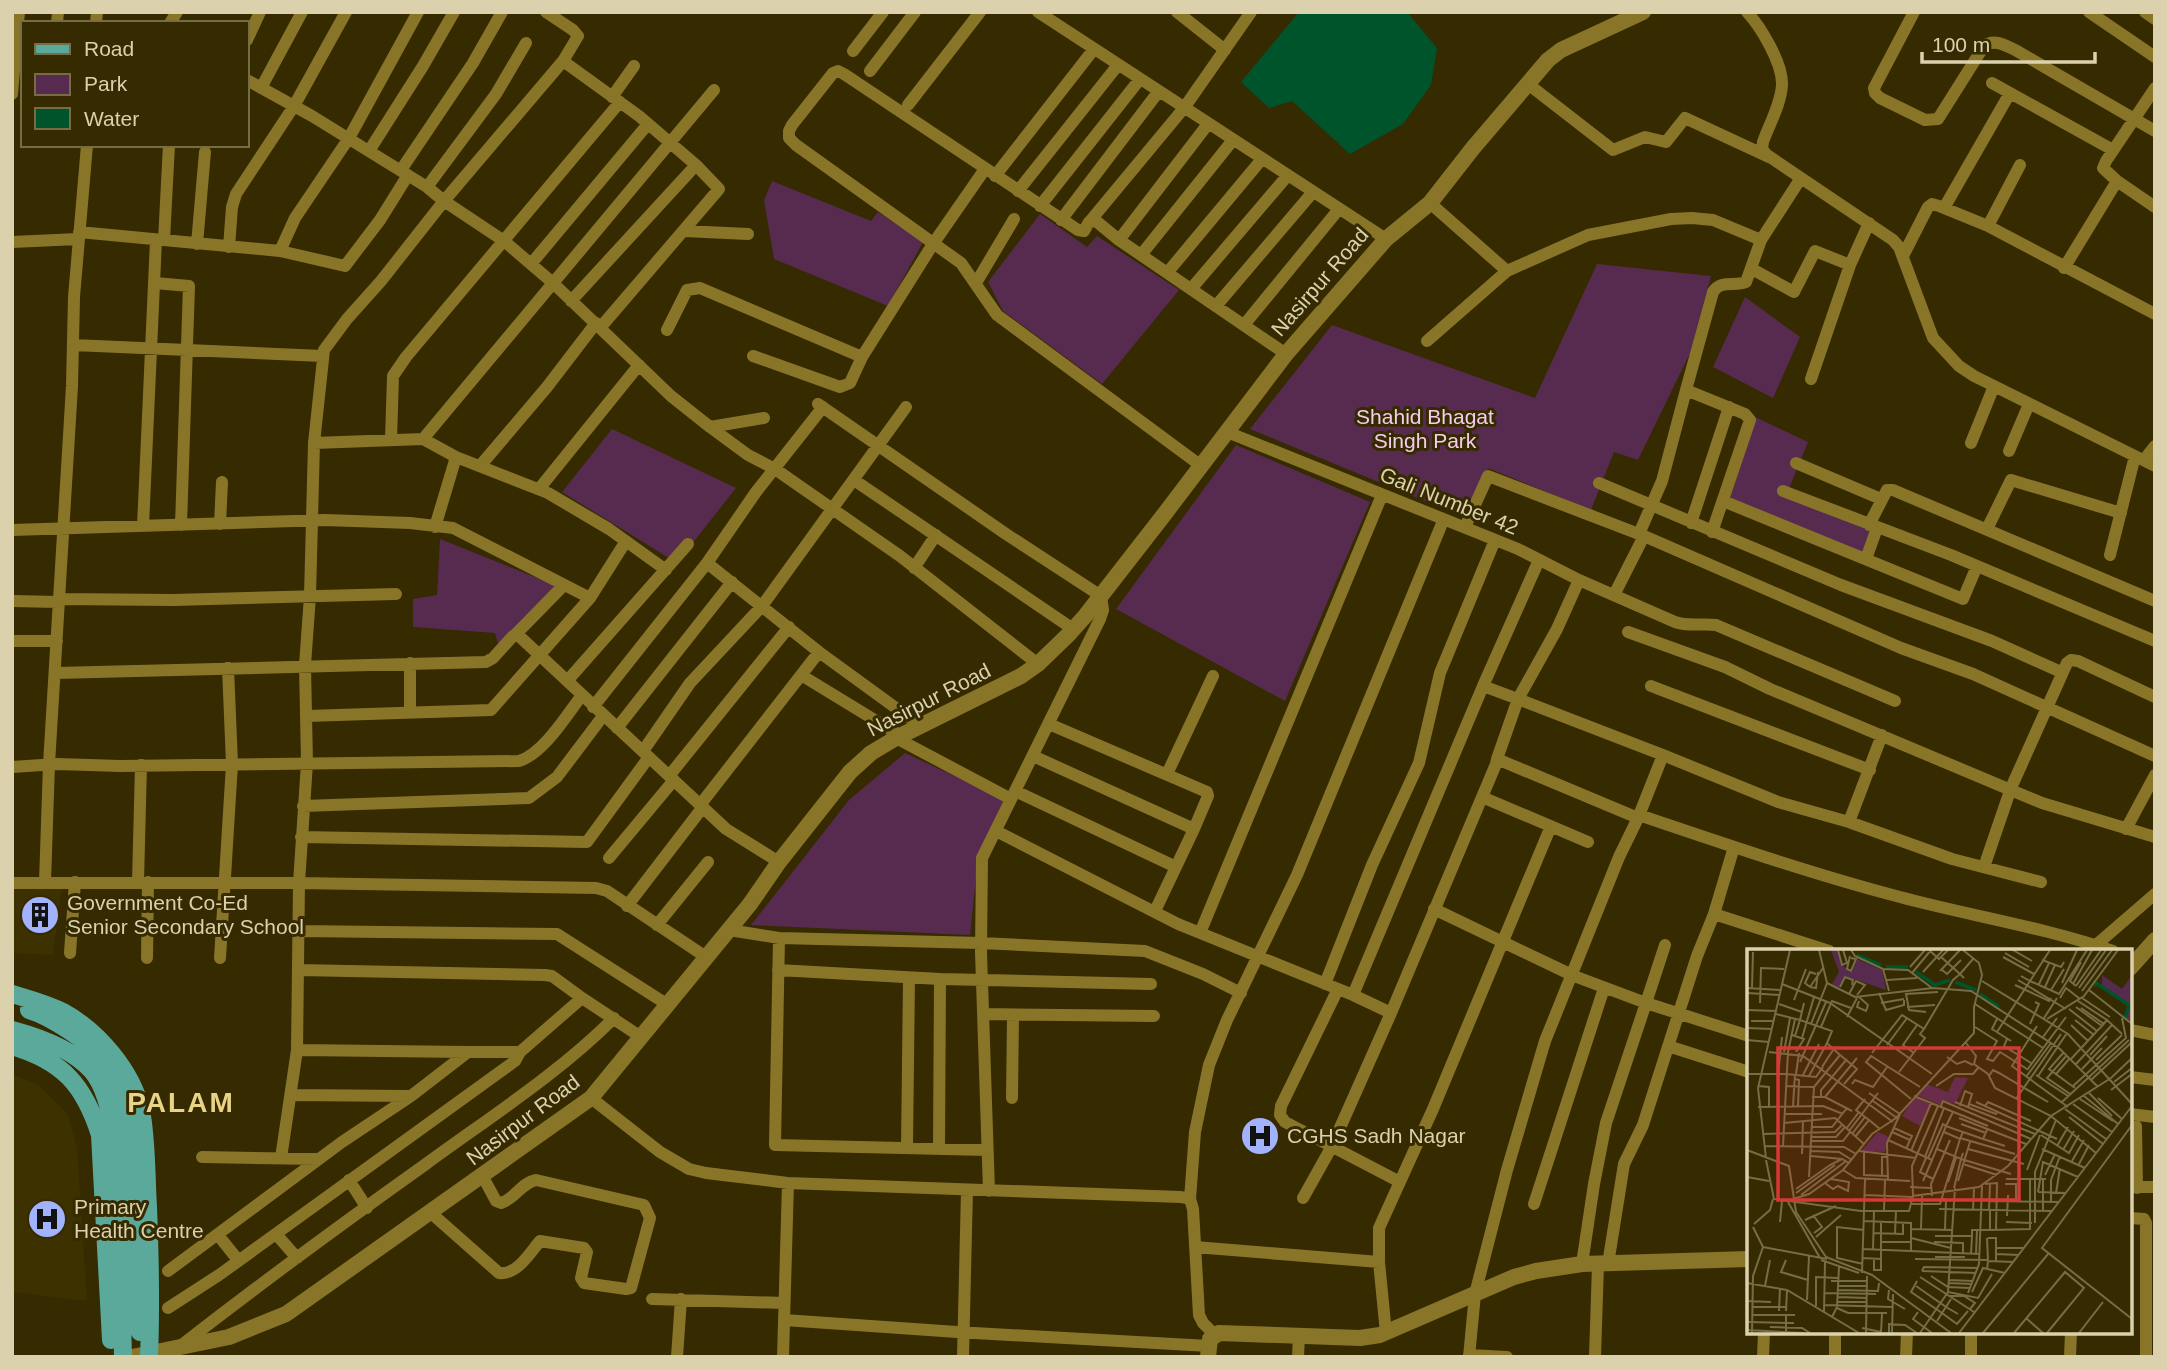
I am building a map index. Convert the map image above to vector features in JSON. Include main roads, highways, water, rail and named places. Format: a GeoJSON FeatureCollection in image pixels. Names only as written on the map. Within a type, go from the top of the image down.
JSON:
{"type":"FeatureCollection","features":[{"type":"Feature","properties":{"kind":"main road"},"geometry":{"type":"LineString","coordinates":[[12,994],[64,1013],[92,1034],[112,1054],[132,1086],[141,1110],[146,1158],[151,1296],[149,1357]]}},
{"type":"Feature","properties":{"kind":"main road"},"geometry":{"type":"LineString","coordinates":[[12,1006],[36,1012],[77,1037],[105,1060],[120,1092],[131,1149],[141,1357]]}},
{"type":"Feature","properties":{"kind":"main road"},"geometry":{"type":"LineString","coordinates":[[12,1030],[34,1036],[65,1050],[92,1072],[105,1097],[116,1147],[123,1357]]}},
{"type":"Feature","properties":{"kind":"main road"},"geometry":{"type":"LineString","coordinates":[[12,1046],[31,1051],[52,1063],[72,1079],[91,1106],[100,1135],[111,1332],[116,1357]]}},
{"type":"Feature","properties":{"kind":"water"},"geometry":{"type":"Polygon","coordinates":[[[1299,12],[1407,12],[1437,48],[1431,85],[1403,124],[1350,154],[1292,101],[1269,108],[1241,82],[1299,12]]]}},
{"type":"Feature","properties":{"kind":"place","name":"Government Co-Ed Senior Secondary School"},"geometry":{"type":"Point","coordinates":[40,915]}},
{"type":"Feature","properties":{"kind":"place","name":"CGHS Sadh Nagar"},"geometry":{"type":"Point","coordinates":[1260,1136]}},
{"type":"Feature","properties":{"kind":"place","name":"Primary Health Centre"},"geometry":{"type":"Point","coordinates":[47,1219]}},
{"type":"Feature","properties":{"kind":"district","name":"PALAM"},"geometry":{"type":"Point","coordinates":[181,1102]}},
{"type":"Feature","properties":{"kind":"park label","name":"Shahid Bhagat Singh Park"},"geometry":{"type":"Point","coordinates":[1425,429]}}]}
